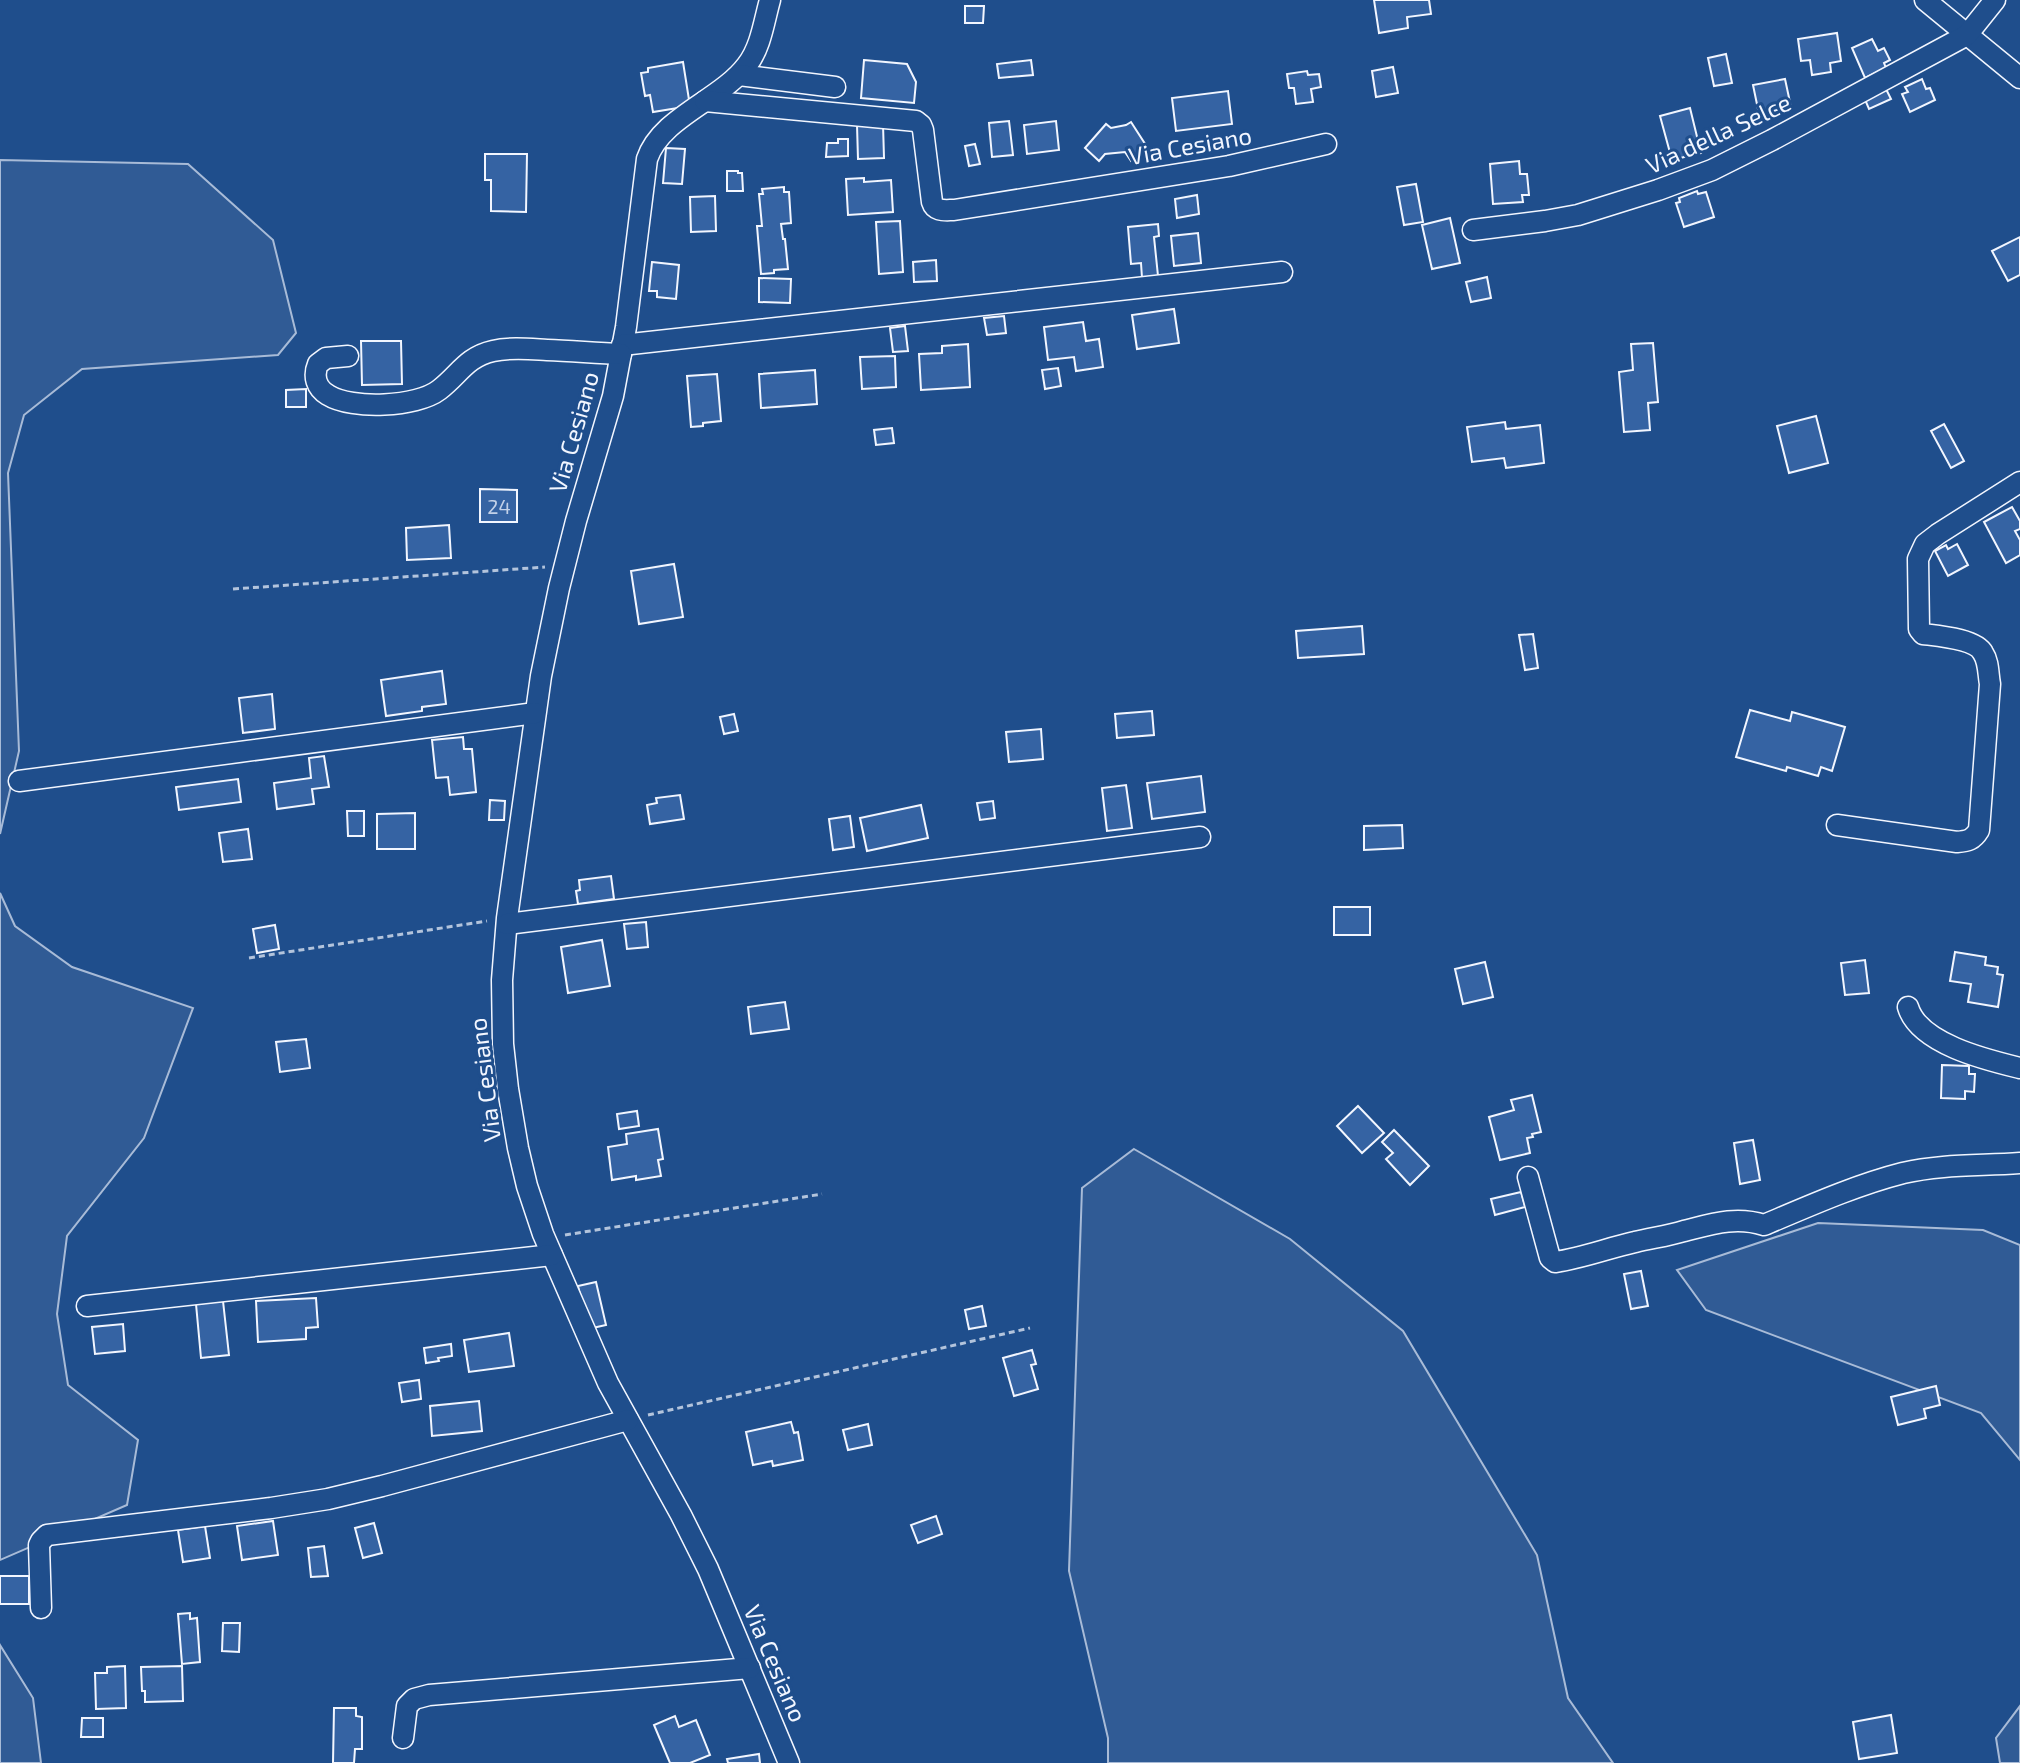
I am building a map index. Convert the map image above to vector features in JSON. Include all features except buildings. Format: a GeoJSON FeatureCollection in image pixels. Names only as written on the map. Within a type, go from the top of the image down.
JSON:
{"type":"FeatureCollection","features":[{"type":"Feature","properties":{"kind":"street","name":"Via Cesiano"},"geometry":{"type":"LineString","coordinates":[[770,0],[756,50],[747,65],[739,75],[667,130],[649,154],[622,350],[606,423],[579,506],[547,643],[507,921],[501,1013],[505,1068],[522,1165],[548,1247],[602,1371],[699,1551],[789,1763]]}},
{"type":"Feature","properties":{"kind":"street"},"geometry":{"type":"LineString","coordinates":[[1925,0],[2020,78]]}},
{"type":"Feature","properties":{"kind":"street"},"geometry":{"type":"LineString","coordinates":[[1967,35],[1995,0]]}},
{"type":"Feature","properties":{"kind":"street","name":"Via della Selce"},"geometry":{"type":"LineString","coordinates":[[1473,230],[1569,217],[1688,180],[1772,140],[1967,35]]}},
{"type":"Feature","properties":{"kind":"street"},"geometry":{"type":"LineString","coordinates":[[739,75],[835,87]]}},
{"type":"Feature","properties":{"kind":"street","name":"Via Cesiano"},"geometry":{"type":"LineString","coordinates":[[705,101],[916,121],[923,130],[932,202],[941,210],[1229,166],[1326,144]]}},
{"type":"Feature","properties":{"kind":"street"},"geometry":{"type":"LineString","coordinates":[[348,356],[321,360],[316,367],[319,388],[330,397],[348,403],[408,402],[442,387],[465,364],[493,351],[622,350],[1282,272]]}},
{"type":"Feature","properties":{"kind":"street"},"geometry":{"type":"LineString","coordinates":[[1837,825],[1957,842],[1974,838],[1979,830],[1990,684],[1987,663],[1982,649],[1971,643],[1923,634],[1919,629],[1918,559],[1925,544],[1938,534],[2020,482]]}},
{"type":"Feature","properties":{"kind":"street"},"geometry":{"type":"LineString","coordinates":[[19,781],[535,713]]}},
{"type":"Feature","properties":{"kind":"street"},"geometry":{"type":"LineString","coordinates":[[507,921],[1200,837]]}},
{"type":"Feature","properties":{"kind":"street"},"geometry":{"type":"LineString","coordinates":[[1908,1007],[1916,1021],[1950,1046],[2020,1068]]}},
{"type":"Feature","properties":{"kind":"street"},"geometry":{"type":"LineString","coordinates":[[1528,1177],[1550,1258],[1555,1262],[1716,1222],[1752,1221],[1764,1225],[1813,1204],[1904,1173],[1956,1165],[2020,1163]]}},
{"type":"Feature","properties":{"kind":"street"},"geometry":{"type":"LineString","coordinates":[[87,1306],[548,1247]]}},
{"type":"Feature","properties":{"kind":"street"},"geometry":{"type":"LineString","coordinates":[[41,1608],[39,1545],[47,1535],[328,1499],[628,1420]]}},
{"type":"Feature","properties":{"kind":"street"},"geometry":{"type":"LineString","coordinates":[[403,1738],[407,1706],[414,1699],[429,1695],[750,1668]]}},
{"type":"Feature","properties":{"kind":"path"},"geometry":{"type":"LineString","coordinates":[[233,589],[564,566]]}},
{"type":"Feature","properties":{"kind":"path"},"geometry":{"type":"LineString","coordinates":[[249,958],[507,921]]}},
{"type":"Feature","properties":{"kind":"path"},"geometry":{"type":"LineString","coordinates":[[548,1247],[822,1194]]}},
{"type":"Feature","properties":{"kind":"path"},"geometry":{"type":"LineString","coordinates":[[628,1420],[1030,1328]]}},
{"type":"Feature","properties":{"kind":"shaded area"},"geometry":{"type":"Polygon","coordinates":[[[0,160],[188,164],[273,240],[296,333],[278,355],[82,369],[24,415],[8,473],[19,751],[0,834],[0,160]]]}},
{"type":"Feature","properties":{"kind":"shaded area"},"geometry":{"type":"Polygon","coordinates":[[[0,893],[15,926],[72,967],[193,1008],[144,1138],[67,1236],[57,1314],[68,1385],[138,1440],[127,1505],[0,1560],[0,893]]]}},
{"type":"Feature","properties":{"kind":"shaded area"},"geometry":{"type":"Polygon","coordinates":[[[1134,1149],[1290,1239],[1403,1331],[1537,1555],[1568,1698],[1613,1763],[1108,1763],[1108,1738],[1069,1571],[1082,1188],[1134,1149]]]}},
{"type":"Feature","properties":{"kind":"shaded area"},"geometry":{"type":"Polygon","coordinates":[[[1818,1223],[1983,1230],[2020,1245],[2020,1460],[1981,1413],[1706,1310],[1677,1270],[1818,1223]]]}},
{"type":"Feature","properties":{"kind":"shaded area"},"geometry":{"type":"Polygon","coordinates":[[[0,1645],[33,1698],[41,1763],[0,1763],[0,1645]]]}},
{"type":"Feature","properties":{"kind":"shaded area"},"geometry":{"type":"Polygon","coordinates":[[[2020,1706],[2020,1763],[2000,1763],[1996,1738],[2020,1706]]]}}]}
